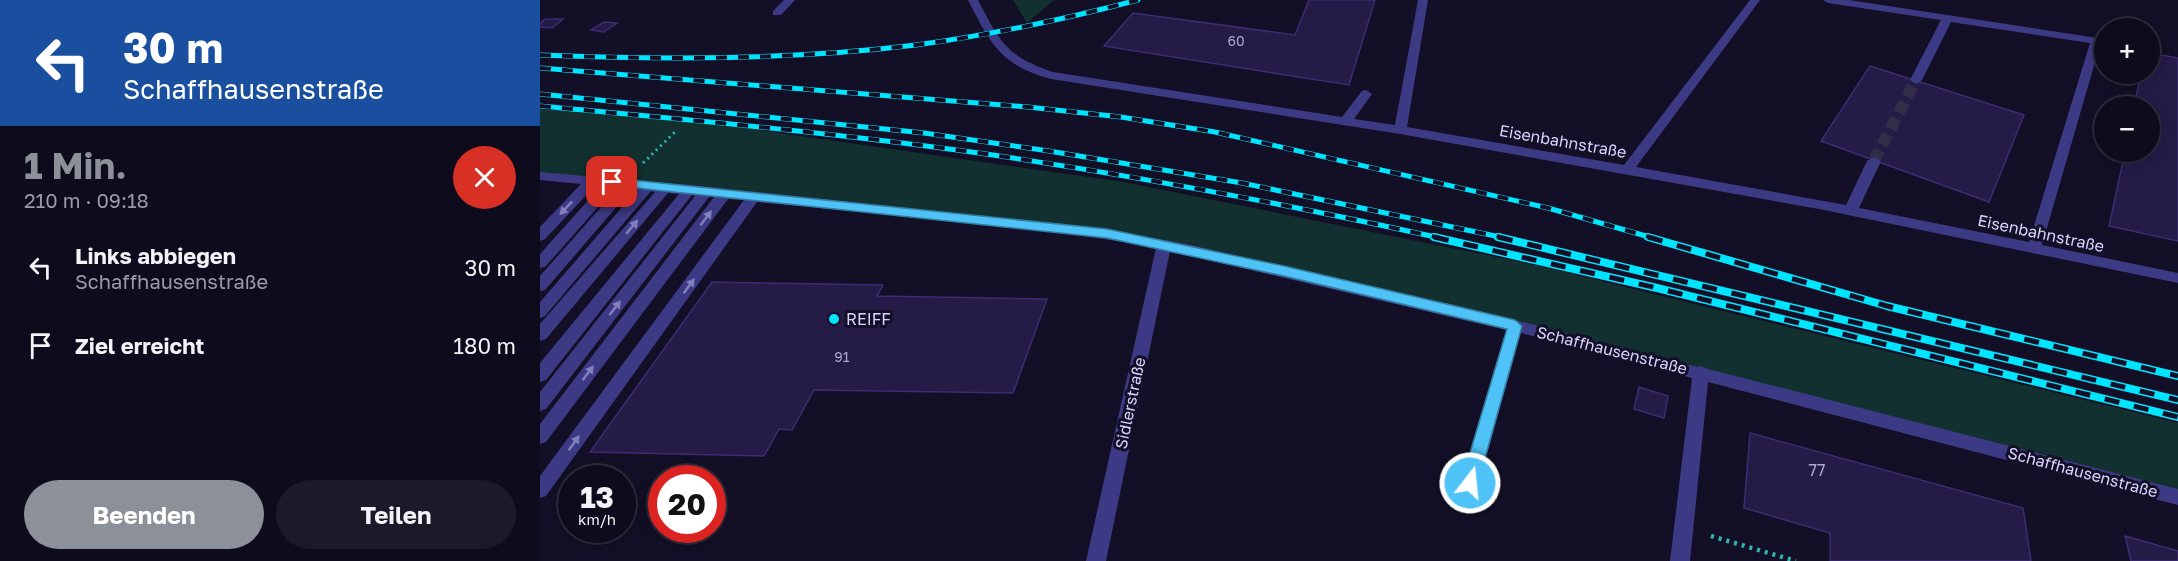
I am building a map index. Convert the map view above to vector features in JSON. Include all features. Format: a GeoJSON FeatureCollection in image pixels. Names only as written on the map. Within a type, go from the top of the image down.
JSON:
{"type":"FeatureCollection","features":[{"type":"Feature","properties":{"kind":"street"},"geometry":{"type":"LineString","coordinates":[[777,13],[790,0]]}},
{"type":"Feature","properties":{"kind":"street","name":"Eisenbahnstraße"},"geometry":{"type":"LineString","coordinates":[[973,0],[989,33],[1010,59],[1029,68],[1074,79],[1400,130],[1628,169],[1851,210],[2178,278]]}},
{"type":"Feature","properties":{"kind":"street"},"geometry":{"type":"LineString","coordinates":[[1400,130],[1423,0]]}},
{"type":"Feature","properties":{"kind":"street"},"geometry":{"type":"LineString","coordinates":[[1628,169],[1755,0]]}},
{"type":"Feature","properties":{"kind":"street"},"geometry":{"type":"LineString","coordinates":[[1828,0],[2094,40]]}},
{"type":"Feature","properties":{"kind":"street"},"geometry":{"type":"LineString","coordinates":[[1916,80],[1948,18]]}},
{"type":"Feature","properties":{"kind":"street"},"geometry":{"type":"LineString","coordinates":[[2034,248],[2094,60]]}},
{"type":"Feature","properties":{"kind":"street"},"geometry":{"type":"LineString","coordinates":[[1345,122],[1366,94]]}},
{"type":"Feature","properties":{"kind":"street"},"geometry":{"type":"LineString","coordinates":[[1851,210],[1874,161]]}},
{"type":"Feature","properties":{"kind":"street","name":"Schaffhausenstraße"},"geometry":{"type":"LineString","coordinates":[[540,176],[690,189],[1107,234],[1164,245],[1284,271],[1701,372],[2178,497]]}},
{"type":"Feature","properties":{"kind":"street"},"geometry":{"type":"LineString","coordinates":[[540,236],[592,181]]}},
{"type":"Feature","properties":{"kind":"street"},"geometry":{"type":"LineString","coordinates":[[540,263],[612,182]]}},
{"type":"Feature","properties":{"kind":"street"},"geometry":{"type":"LineString","coordinates":[[540,286],[629,184]]}},
{"type":"Feature","properties":{"kind":"street"},"geometry":{"type":"LineString","coordinates":[[540,312],[648,186]]}},
{"type":"Feature","properties":{"kind":"street"},"geometry":{"type":"LineString","coordinates":[[540,335],[666,187]]}},
{"type":"Feature","properties":{"kind":"street"},"geometry":{"type":"LineString","coordinates":[[540,375],[690,189]]}},
{"type":"Feature","properties":{"kind":"street"},"geometry":{"type":"LineString","coordinates":[[540,404],[706,191]]}},
{"type":"Feature","properties":{"kind":"street"},"geometry":{"type":"LineString","coordinates":[[540,437],[725,193]]}},
{"type":"Feature","properties":{"kind":"street"},"geometry":{"type":"LineString","coordinates":[[540,490],[754,196]]}},
{"type":"Feature","properties":{"kind":"street","name":"Sidlerstraße"},"geometry":{"type":"LineString","coordinates":[[1096,561],[1164,245]]}},
{"type":"Feature","properties":{"kind":"street"},"geometry":{"type":"LineString","coordinates":[[1470,483],[1515,326]]}},
{"type":"Feature","properties":{"kind":"street"},"geometry":{"type":"LineString","coordinates":[[1680,561],[1701,372]]}},
{"type":"Feature","properties":{"kind":"path"},"geometry":{"type":"LineString","coordinates":[[641,164],[676,131]]}},
{"type":"Feature","properties":{"kind":"path"},"geometry":{"type":"LineString","coordinates":[[1684,528],[1796,561]]}},
{"type":"Feature","properties":{"kind":"green space"},"geometry":{"type":"Polygon","coordinates":[[[1013,0],[1054,0],[1027,23],[1013,0]]]}},
{"type":"Feature","properties":{"kind":"green space"},"geometry":{"type":"Polygon","coordinates":[[[540,109],[681,119],[1124,182],[1536,265],[2178,423],[2178,497],[1701,372],[1106,234],[540,176],[540,109]]]}},
{"type":"Feature","properties":{"kind":"building"},"geometry":{"type":"Polygon","coordinates":[[[1309,0],[1375,0],[1349,85],[1104,46],[1133,13],[1295,35],[1309,0]]]}},
{"type":"Feature","properties":{"kind":"building"},"geometry":{"type":"Polygon","coordinates":[[[546,19],[563,19],[552,28],[540,27],[540,23],[546,19]]]}},
{"type":"Feature","properties":{"kind":"building"},"geometry":{"type":"Polygon","coordinates":[[[604,22],[617,23],[604,32],[591,30],[604,22]]]}},
{"type":"Feature","properties":{"kind":"building"},"geometry":{"type":"Polygon","coordinates":[[[2160,55],[2178,58],[2178,241],[2109,226],[2123,162],[2160,162],[2160,96],[2136,96],[2139,84],[2160,84],[2160,55]]]}},
{"type":"Feature","properties":{"kind":"building"},"geometry":{"type":"Polygon","coordinates":[[[1870,66],[2024,115],[1989,202],[1821,141],[1870,66]]]}},
{"type":"Feature","properties":{"kind":"building"},"geometry":{"type":"Polygon","coordinates":[[[712,282],[883,285],[877,296],[1047,299],[1013,393],[814,390],[792,430],[779,429],[764,456],[590,452],[712,282]]]}},
{"type":"Feature","properties":{"kind":"building"},"geometry":{"type":"Polygon","coordinates":[[[1639,387],[1668,396],[1664,418],[1634,409],[1639,387]]]}},
{"type":"Feature","properties":{"kind":"building"},"geometry":{"type":"Polygon","coordinates":[[[1750,433],[2023,508],[2031,561],[1830,561],[1830,533],[1744,508],[1750,433]]]}},
{"type":"Feature","properties":{"kind":"building"},"geometry":{"type":"Polygon","coordinates":[[[2125,536],[2178,551],[2178,561],[2131,561],[2125,536]]]}},
{"type":"Feature","properties":{"kind":"tunnel"},"geometry":{"type":"LineString","coordinates":[[1874,161],[1916,80]]}},
{"type":"Feature","properties":{"kind":"railway"},"geometry":{"type":"LineString","coordinates":[[540,55],[634,58],[728,57],[869,50],[944,41],[1000,31],[1138,0]]}},
{"type":"Feature","properties":{"kind":"railway"},"geometry":{"type":"LineString","coordinates":[[540,68],[1028,107],[1121,117],[1215,132],[1548,208],[1653,238]]}},
{"type":"Feature","properties":{"kind":"railway"},"geometry":{"type":"LineString","coordinates":[[540,94],[924,133],[1049,151],[1242,183],[1505,238]]}},
{"type":"Feature","properties":{"kind":"railway"},"geometry":{"type":"LineString","coordinates":[[540,106],[819,133],[986,154],[1214,192],[1440,238]]}},
{"type":"Feature","properties":{"kind":"railway"},"geometry":{"type":"LineString","coordinates":[[1434,237],[1657,288],[2178,417]]}},
{"type":"Feature","properties":{"kind":"railway"},"geometry":{"type":"LineString","coordinates":[[1498,237],[2178,400]]}},
{"type":"Feature","properties":{"kind":"railway"},"geometry":{"type":"LineString","coordinates":[[1648,237],[1887,306],[2178,376]]}},
{"type":"Feature","properties":{"kind":"place","name":"REIFF"},"geometry":{"type":"Point","coordinates":[834,319]}},
{"type":"Feature","properties":{"kind":"route"},"geometry":{"type":"LineString","coordinates":[[612,182],[1002,221],[1107,234],[1191,250],[1515,326],[1470,483]]}}]}
